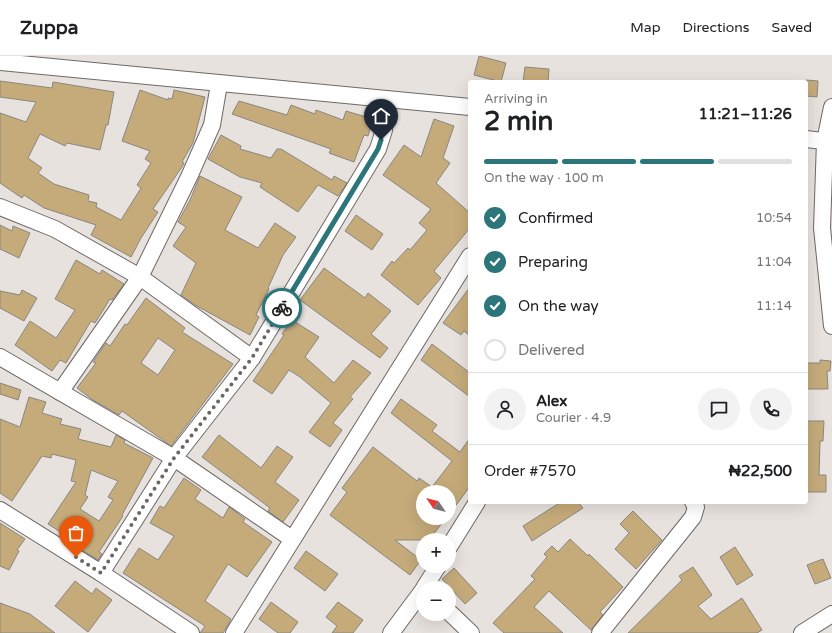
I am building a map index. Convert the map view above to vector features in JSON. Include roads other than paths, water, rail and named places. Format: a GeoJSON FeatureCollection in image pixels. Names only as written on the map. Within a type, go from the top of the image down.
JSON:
{"type":"FeatureCollection","features":[{"type":"Feature","properties":{"kind":"street"},"geometry":{"type":"LineString","coordinates":[[0,62],[468,107]]}},
{"type":"Feature","properties":{"kind":"street"},"geometry":{"type":"LineString","coordinates":[[60,392],[140,277],[189,177],[212,125],[219,84]]}},
{"type":"Feature","properties":{"kind":"street"},"geometry":{"type":"LineString","coordinates":[[101,573],[174,458],[252,358],[378,149],[384,130],[386,99]]}},
{"type":"Feature","properties":{"kind":"street"},"geometry":{"type":"LineString","coordinates":[[832,106],[822,228],[832,326]]}},
{"type":"Feature","properties":{"kind":"street"},"geometry":{"type":"LineString","coordinates":[[808,139],[828,142]]}},
{"type":"Feature","properties":{"kind":"street"},"geometry":{"type":"LineString","coordinates":[[0,207],[55,229],[140,277],[252,358]]}},
{"type":"Feature","properties":{"kind":"street"},"geometry":{"type":"LineString","coordinates":[[234,633],[468,259]]}},
{"type":"Feature","properties":{"kind":"street"},"geometry":{"type":"LineString","coordinates":[[0,357],[174,458],[292,539]]}},
{"type":"Feature","properties":{"kind":"street"},"geometry":{"type":"LineString","coordinates":[[456,535],[475,504]]}},
{"type":"Feature","properties":{"kind":"street"},"geometry":{"type":"LineString","coordinates":[[600,633],[693,517],[696,507],[694,504]]}},
{"type":"Feature","properties":{"kind":"street"},"geometry":{"type":"LineString","coordinates":[[0,510],[101,573],[191,633]]}},
{"type":"Feature","properties":{"kind":"street"},"geometry":{"type":"LineString","coordinates":[[391,633],[416,600]]}},
{"type":"Feature","properties":{"kind":"street"},"geometry":{"type":"LineString","coordinates":[[802,633],[832,614]]}},
{"type":"Feature","properties":{"kind":"street"},"geometry":{"type":"LineString","coordinates":[[456,619],[471,633]]}}]}
